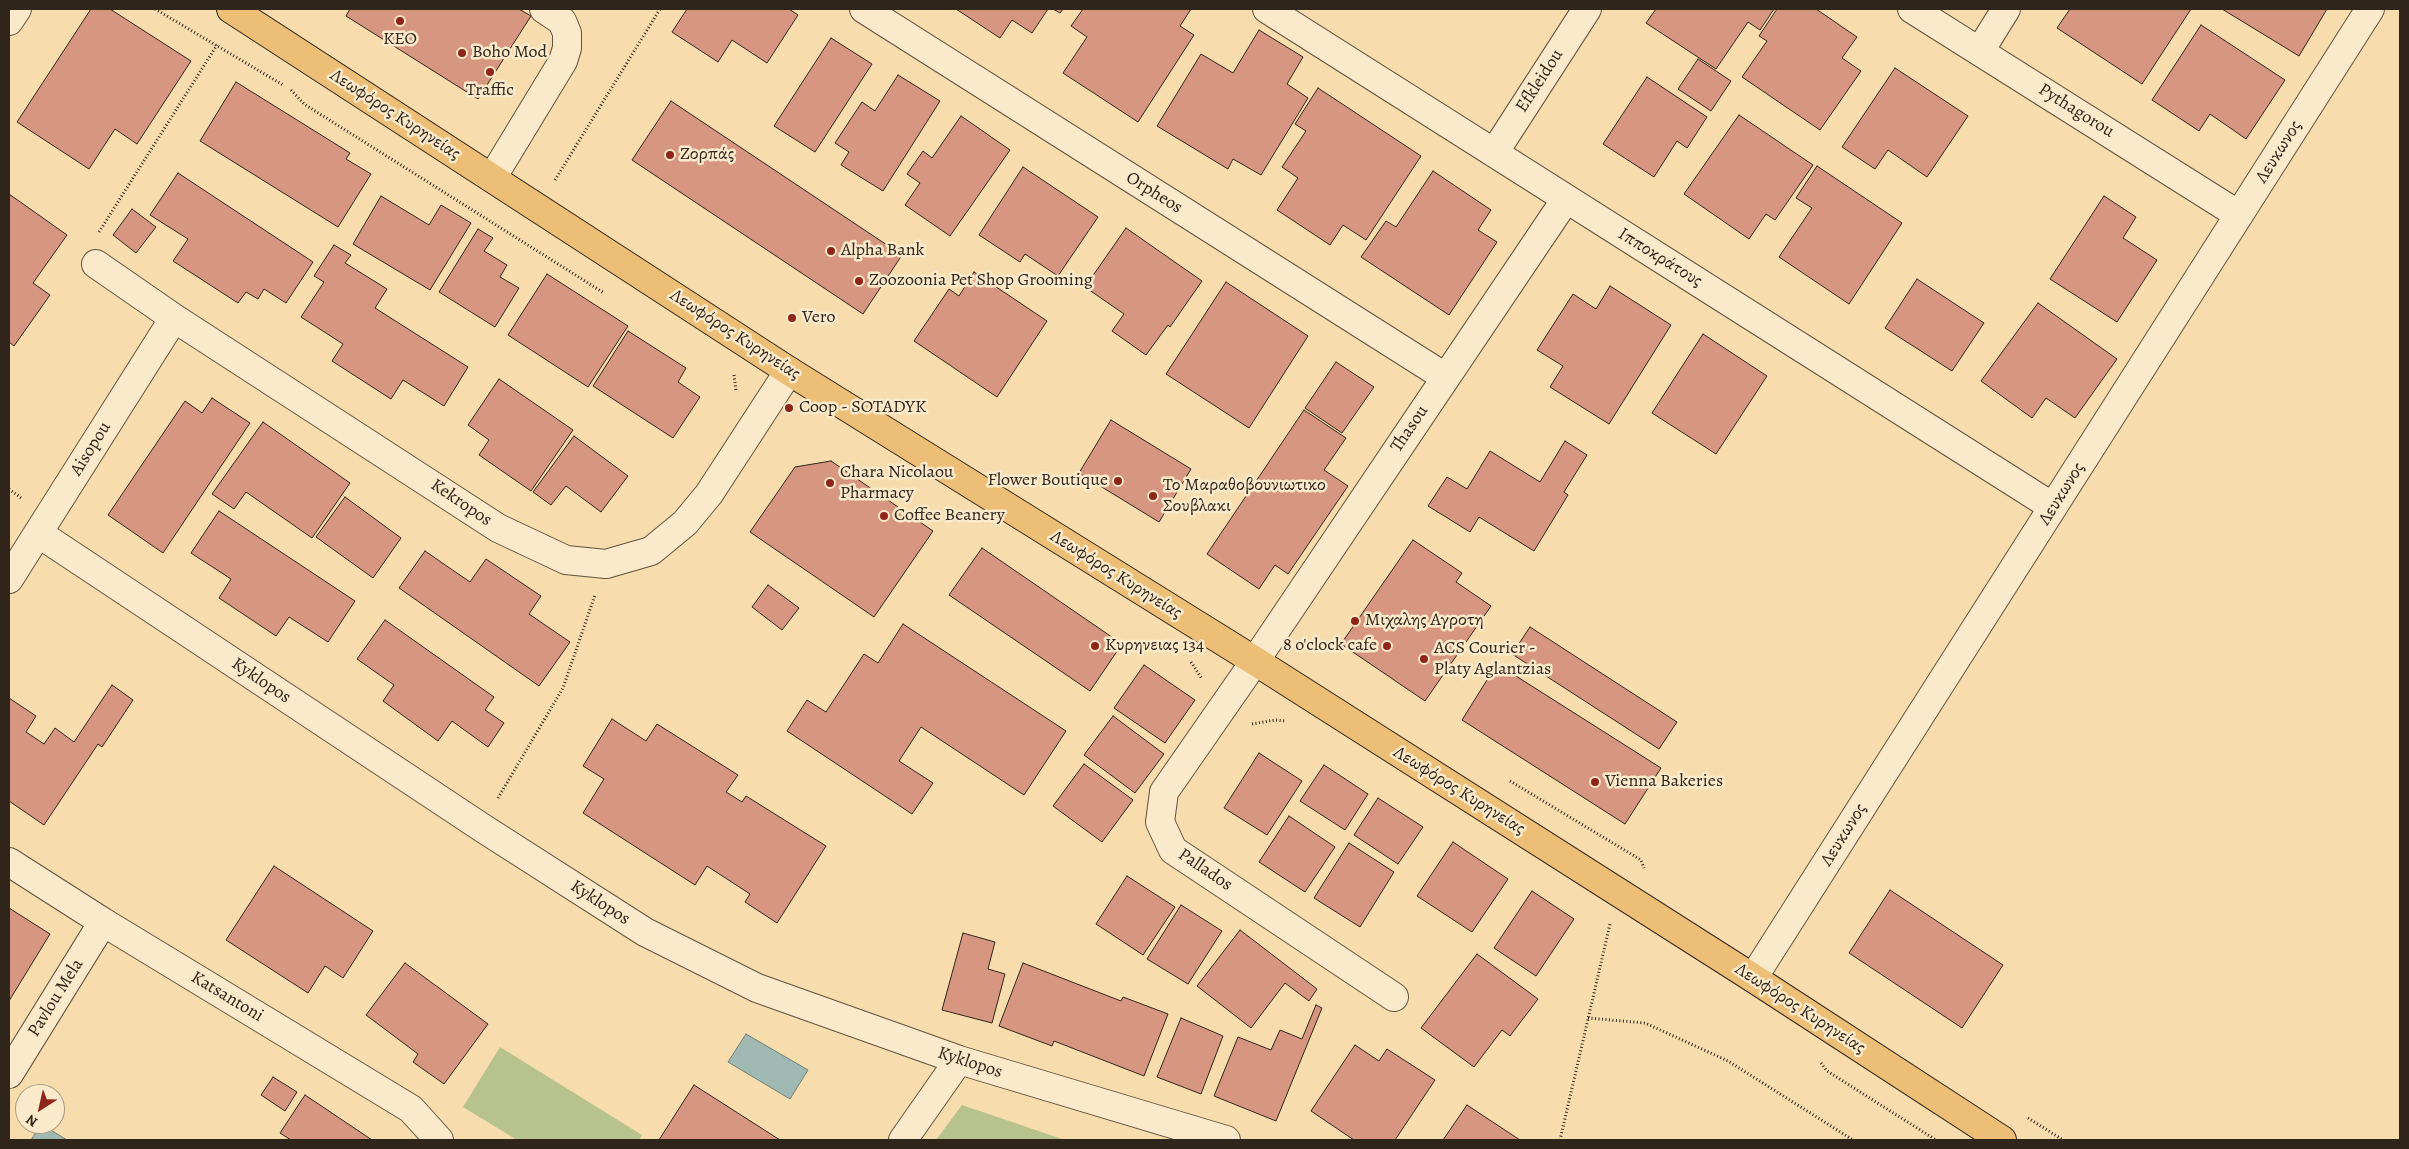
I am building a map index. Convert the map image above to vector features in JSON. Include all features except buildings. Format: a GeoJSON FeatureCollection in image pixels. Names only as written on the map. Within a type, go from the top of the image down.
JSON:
{"type":"FeatureCollection","features":[{"type":"Feature","properties":{"kind":"main road","name":"Λεωφόρος Κυρηνείας"},"geometry":{"type":"LineString","coordinates":[[235,11],[790,371],[1255,661],[1753,978],[2002,1140]]}},
{"type":"Feature","properties":{"kind":"street"},"geometry":{"type":"LineString","coordinates":[[9,21],[17,9]]}},
{"type":"Feature","properties":{"kind":"street"},"geometry":{"type":"LineString","coordinates":[[492,178],[563,61],[567,48],[567,33],[562,21],[544,9]]}},
{"type":"Feature","properties":{"kind":"street","name":"Orpheos"},"geometry":{"type":"LineString","coordinates":[[864,9],[1445,377]]}},
{"type":"Feature","properties":{"kind":"street","name":"Ιπποκράτους"},"geometry":{"type":"LineString","coordinates":[[1267,9],[2053,507]]}},
{"type":"Feature","properties":{"kind":"street","name":"Efkleidou"},"geometry":{"type":"LineString","coordinates":[[1494,153],[1587,9]]}},
{"type":"Feature","properties":{"kind":"street","name":"Pythagorou"},"geometry":{"type":"LineString","coordinates":[[1912,9],[2238,215]]}},
{"type":"Feature","properties":{"kind":"street"},"geometry":{"type":"LineString","coordinates":[[1980,51],[2006,9]]}},
{"type":"Feature","properties":{"kind":"street","name":"Λευκωνος"},"geometry":{"type":"LineString","coordinates":[[1753,978],[2370,9]]}},
{"type":"Feature","properties":{"kind":"street","name":"Thasou"},"geometry":{"type":"LineString","coordinates":[[1255,661],[1566,199]]}},
{"type":"Feature","properties":{"kind":"street","name":"Kekropos"},"geometry":{"type":"LineString","coordinates":[[96,264],[174,318],[498,528],[566,560],[606,564],[651,550],[685,523],[708,494],[790,371]]}},
{"type":"Feature","properties":{"kind":"street","name":"Aisopou"},"geometry":{"type":"LineString","coordinates":[[9,579],[174,318]]}},
{"type":"Feature","properties":{"kind":"street","name":"Kyklopos"},"geometry":{"type":"LineString","coordinates":[[38,533],[481,827],[645,932],[757,988],[959,1060],[1226,1140]]}},
{"type":"Feature","properties":{"kind":"street","name":"Pallados"},"geometry":{"type":"LineString","coordinates":[[1255,661],[1164,792],[1160,822],[1173,850],[1394,997]]}},
{"type":"Feature","properties":{"kind":"street","name":"Katsantoni"},"geometry":{"type":"LineString","coordinates":[[9,862],[103,922],[411,1109],[439,1140]]}},
{"type":"Feature","properties":{"kind":"street","name":"Pavlou Mela"},"geometry":{"type":"LineString","coordinates":[[9,1074],[103,922]]}},
{"type":"Feature","properties":{"kind":"street"},"geometry":{"type":"LineString","coordinates":[[903,1140],[959,1060]]}},
{"type":"Feature","properties":{"kind":"path"},"geometry":{"type":"LineString","coordinates":[[155,9],[217,46]]}},
{"type":"Feature","properties":{"kind":"path"},"geometry":{"type":"LineString","coordinates":[[553,183],[660,9]]}},
{"type":"Feature","properties":{"kind":"path"},"geometry":{"type":"LineString","coordinates":[[96,264],[93,250],[97,235],[109,213],[217,46],[235,11]]}},
{"type":"Feature","properties":{"kind":"path"},"geometry":{"type":"LineString","coordinates":[[481,827],[563,688],[606,564]]}},
{"type":"Feature","properties":{"kind":"path"},"geometry":{"type":"LineString","coordinates":[[1560,1140],[1617,892]]}},
{"type":"Feature","properties":{"kind":"path"},"geometry":{"type":"LineString","coordinates":[[1588,1018],[1645,1023],[1728,1061],[1853,1140]]}},
{"type":"Feature","properties":{"kind":"green space"},"geometry":{"type":"Polygon","coordinates":[[[500,1047],[642,1135],[639,1140],[517,1140],[463,1107],[500,1047]]]}},
{"type":"Feature","properties":{"kind":"green space"},"geometry":{"type":"Polygon","coordinates":[[[962,1105],[1065,1140],[936,1140],[962,1105]]]}},
{"type":"Feature","properties":{"kind":"water"},"geometry":{"type":"Polygon","coordinates":[[[746,1034],[808,1070],[790,1099],[728,1062],[746,1034]]]}},
{"type":"Feature","properties":{"kind":"water"},"geometry":{"type":"Polygon","coordinates":[[[35,1134],[57,1134],[67,1140],[31,1140],[35,1134]]]}},
{"type":"Feature","properties":{"kind":"place","name":"KEO"},"geometry":{"type":"Point","coordinates":[400,21]}},
{"type":"Feature","properties":{"kind":"place","name":"Boho Mod"},"geometry":{"type":"Point","coordinates":[462,53]}},
{"type":"Feature","properties":{"kind":"place","name":"Traffic"},"geometry":{"type":"Point","coordinates":[490,72]}},
{"type":"Feature","properties":{"kind":"place","name":"Ζορπάς"},"geometry":{"type":"Point","coordinates":[670,155]}},
{"type":"Feature","properties":{"kind":"place","name":"Alpha Bank"},"geometry":{"type":"Point","coordinates":[831,251]}},
{"type":"Feature","properties":{"kind":"place","name":"Zoozoonia Pet Shop Grooming"},"geometry":{"type":"Point","coordinates":[859,281]}},
{"type":"Feature","properties":{"kind":"place","name":"Vero"},"geometry":{"type":"Point","coordinates":[792,318]}},
{"type":"Feature","properties":{"kind":"place","name":"Coop - SOTADYK"},"geometry":{"type":"Point","coordinates":[789,408]}},
{"type":"Feature","properties":{"kind":"place","name":"Flower Boutique"},"geometry":{"type":"Point","coordinates":[1118,481]}},
{"type":"Feature","properties":{"kind":"place","name":"Chara Nicolaou Pharmacy"},"geometry":{"type":"Point","coordinates":[830,483]}},
{"type":"Feature","properties":{"kind":"place","name":"Το Μαραθοβουνιωτικο Σουβλακι"},"geometry":{"type":"Point","coordinates":[1153,496]}},
{"type":"Feature","properties":{"kind":"place","name":"Coffee Beanery"},"geometry":{"type":"Point","coordinates":[884,516]}},
{"type":"Feature","properties":{"kind":"place","name":"Μιχαλης Αγροτη"},"geometry":{"type":"Point","coordinates":[1355,621]}},
{"type":"Feature","properties":{"kind":"place","name":"Κυρηνειας 134"},"geometry":{"type":"Point","coordinates":[1095,646]}},
{"type":"Feature","properties":{"kind":"place","name":"8 o'clock cafe"},"geometry":{"type":"Point","coordinates":[1387,646]}},
{"type":"Feature","properties":{"kind":"place","name":"ACS Courier - Platy Aglantzias"},"geometry":{"type":"Point","coordinates":[1424,659]}},
{"type":"Feature","properties":{"kind":"place","name":"Vienna Bakeries"},"geometry":{"type":"Point","coordinates":[1595,782]}}]}
